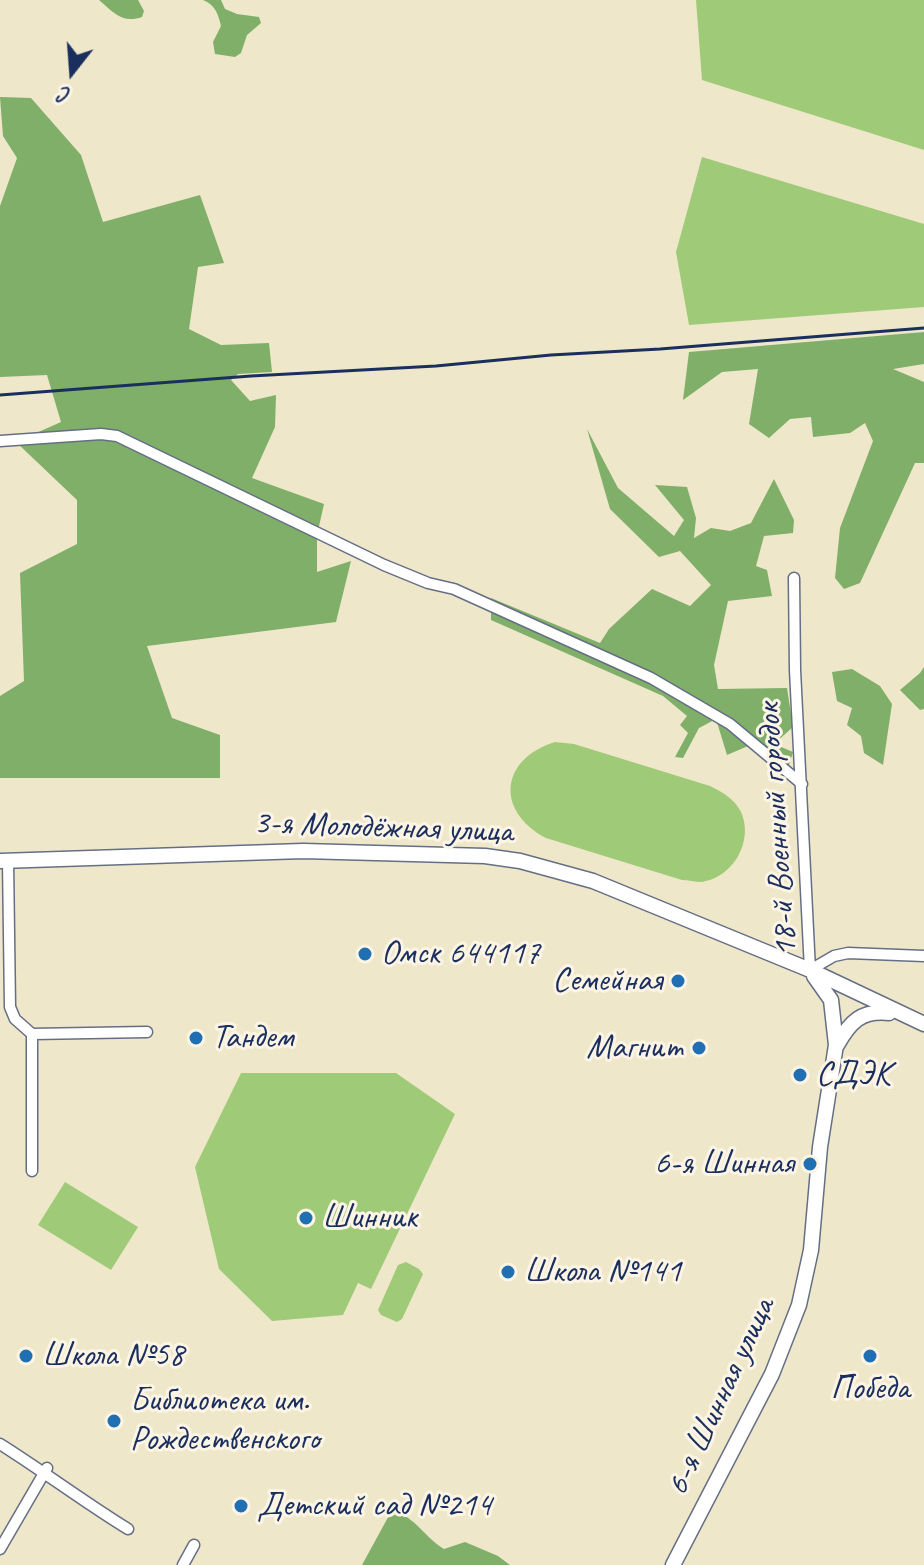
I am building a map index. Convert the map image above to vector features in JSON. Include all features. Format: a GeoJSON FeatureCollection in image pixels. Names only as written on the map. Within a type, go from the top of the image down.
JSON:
{"type":"FeatureCollection","features":[{"type":"Feature","properties":{"kind":"main road","name":"3-я Молодёжная улица"},"geometry":{"type":"LineString","coordinates":[[4,861],[303,851],[485,856],[520,861],[593,881],[810,970],[924,1024]]}},
{"type":"Feature","properties":{"kind":"main road","name":"6-я Шинная улица"},"geometry":{"type":"LineString","coordinates":[[673,1565],[772,1374],[795,1317],[811,1250],[820,1147],[836,1045],[831,1000],[810,970]]}},
{"type":"Feature","properties":{"kind":"main road"},"geometry":{"type":"LineString","coordinates":[[836,1045],[857,1018],[874,1012],[900,1014]]}},
{"type":"Feature","properties":{"kind":"street"},"geometry":{"type":"LineString","coordinates":[[0,441],[101,434],[125,439],[384,565],[428,583],[454,589],[651,678],[730,724],[802,784]]}},
{"type":"Feature","properties":{"kind":"street","name":"18-й Военный городок"},"geometry":{"type":"LineString","coordinates":[[794,578],[795,670],[810,970],[834,956],[848,953],[924,956]]}},
{"type":"Feature","properties":{"kind":"street"},"geometry":{"type":"LineString","coordinates":[[4,861],[10,1007],[15,1019],[32,1034],[147,1032]]}},
{"type":"Feature","properties":{"kind":"street"},"geometry":{"type":"LineString","coordinates":[[32,1034],[32,1171]]}},
{"type":"Feature","properties":{"kind":"street"},"geometry":{"type":"LineString","coordinates":[[0,1444],[46,1470],[78,1499],[128,1529]]}},
{"type":"Feature","properties":{"kind":"street"},"geometry":{"type":"LineString","coordinates":[[0,1549],[46,1470]]}},
{"type":"Feature","properties":{"kind":"street"},"geometry":{"type":"LineString","coordinates":[[183,1565],[194,1545]]}},
{"type":"Feature","properties":{"kind":"green space"},"geometry":{"type":"Polygon","coordinates":[[[99,0],[138,0],[144,11],[142,17],[123,18],[99,0]]]}},
{"type":"Feature","properties":{"kind":"green space"},"geometry":{"type":"Polygon","coordinates":[[[203,0],[221,0],[225,9],[259,17],[261,23],[247,35],[241,53],[235,57],[215,54],[213,42],[221,26],[219,17],[203,0]]]}},
{"type":"Feature","properties":{"kind":"green space"},"geometry":{"type":"Polygon","coordinates":[[[696,0],[924,0],[924,150],[702,80],[696,0]]]}},
{"type":"Feature","properties":{"kind":"green space"},"geometry":{"type":"Polygon","coordinates":[[[0,97],[31,98],[81,155],[103,222],[200,195],[224,263],[198,267],[189,329],[221,345],[269,343],[272,372],[238,374],[231,380],[250,401],[276,395],[275,427],[252,478],[324,504],[317,535],[317,572],[351,561],[336,622],[147,646],[172,718],[220,735],[220,778],[0,778],[0,696],[24,681],[20,573],[77,544],[77,500],[16,442],[61,422],[47,375],[0,377],[0,206],[17,158],[3,136],[0,97]]]}},
{"type":"Feature","properties":{"kind":"green space"},"geometry":{"type":"Polygon","coordinates":[[[702,157],[924,224],[924,307],[689,325],[676,252],[702,157]]]}},
{"type":"Feature","properties":{"kind":"green space"},"geometry":{"type":"Polygon","coordinates":[[[924,332],[924,364],[893,369],[924,382],[924,463],[915,463],[860,583],[844,589],[835,578],[840,528],[873,441],[865,423],[850,433],[813,437],[811,417],[790,419],[769,438],[749,424],[758,369],[722,372],[683,400],[689,352],[924,332]]]}},
{"type":"Feature","properties":{"kind":"green space"},"geometry":{"type":"Polygon","coordinates":[[[587,429],[618,488],[674,536],[684,520],[655,485],[687,487],[696,518],[694,538],[711,528],[730,531],[751,523],[774,479],[794,520],[793,533],[764,536],[756,566],[767,570],[772,596],[728,601],[714,665],[718,689],[787,688],[793,727],[774,744],[793,752],[785,778],[755,743],[727,755],[716,719],[699,728],[683,758],[675,757],[688,733],[680,725],[687,716],[663,696],[491,620],[491,598],[600,643],[609,629],[652,589],[690,606],[711,585],[680,551],[659,557],[610,509],[587,429]]]}},
{"type":"Feature","properties":{"kind":"green space"},"geometry":{"type":"Polygon","coordinates":[[[924,667],[924,709],[920,710],[900,690],[924,667]]]}},
{"type":"Feature","properties":{"kind":"green space"},"geometry":{"type":"Polygon","coordinates":[[[852,669],[880,686],[892,704],[883,765],[864,753],[861,736],[847,725],[852,708],[837,701],[832,672],[852,669]]]}},
{"type":"Feature","properties":{"kind":"green space"},"geometry":{"type":"Polygon","coordinates":[[[555,742],[574,744],[710,786],[723,793],[740,810],[744,821],[743,844],[732,865],[713,879],[699,882],[682,880],[546,838],[529,827],[518,814],[512,800],[511,786],[523,760],[555,742]]]}},
{"type":"Feature","properties":{"kind":"green space","name":"Шинник"},"geometry":{"type":"Polygon","coordinates":[[[241,1073],[396,1073],[455,1114],[371,1289],[358,1283],[343,1315],[272,1321],[219,1269],[195,1167],[241,1073]]]}},
{"type":"Feature","properties":{"kind":"green space"},"geometry":{"type":"Polygon","coordinates":[[[65,1182],[138,1227],[111,1270],[38,1225],[65,1182]]]}},
{"type":"Feature","properties":{"kind":"green space"},"geometry":{"type":"Polygon","coordinates":[[[406,1262],[423,1274],[402,1319],[397,1322],[381,1315],[378,1310],[398,1265],[406,1262]]]}},
{"type":"Feature","properties":{"kind":"green space"},"geometry":{"type":"Polygon","coordinates":[[[392,1510],[408,1518],[444,1549],[465,1542],[498,1556],[510,1565],[362,1565],[392,1510]]]}},
{"type":"Feature","properties":{"kind":"railway"},"geometry":{"type":"LineString","coordinates":[[0,395],[436,366],[924,328]]}},
{"type":"Feature","properties":{"kind":"place","name":"Омск 644117"},"geometry":{"type":"Point","coordinates":[365,954]}},
{"type":"Feature","properties":{"kind":"place","name":"Семейная"},"geometry":{"type":"Point","coordinates":[678,981]}},
{"type":"Feature","properties":{"kind":"place","name":"Тандем"},"geometry":{"type":"Point","coordinates":[196,1038]}},
{"type":"Feature","properties":{"kind":"place","name":"Магнит"},"geometry":{"type":"Point","coordinates":[699,1048]}},
{"type":"Feature","properties":{"kind":"place","name":"СДЭК"},"geometry":{"type":"Point","coordinates":[800,1075]}},
{"type":"Feature","properties":{"kind":"place","name":"6-я Шинная"},"geometry":{"type":"Point","coordinates":[810,1164]}},
{"type":"Feature","properties":{"kind":"place","name":"Шинник"},"geometry":{"type":"Point","coordinates":[306,1218]}},
{"type":"Feature","properties":{"kind":"place","name":"Школа №141"},"geometry":{"type":"Point","coordinates":[508,1272]}},
{"type":"Feature","properties":{"kind":"place","name":"Школа №58"},"geometry":{"type":"Point","coordinates":[26,1356]}},
{"type":"Feature","properties":{"kind":"place","name":"Победа"},"geometry":{"type":"Point","coordinates":[870,1356]}},
{"type":"Feature","properties":{"kind":"place","name":"Библиотека им. Рождественского"},"geometry":{"type":"Point","coordinates":[114,1421]}},
{"type":"Feature","properties":{"kind":"place","name":"Детский сад №214"},"geometry":{"type":"Point","coordinates":[241,1506]}}]}
